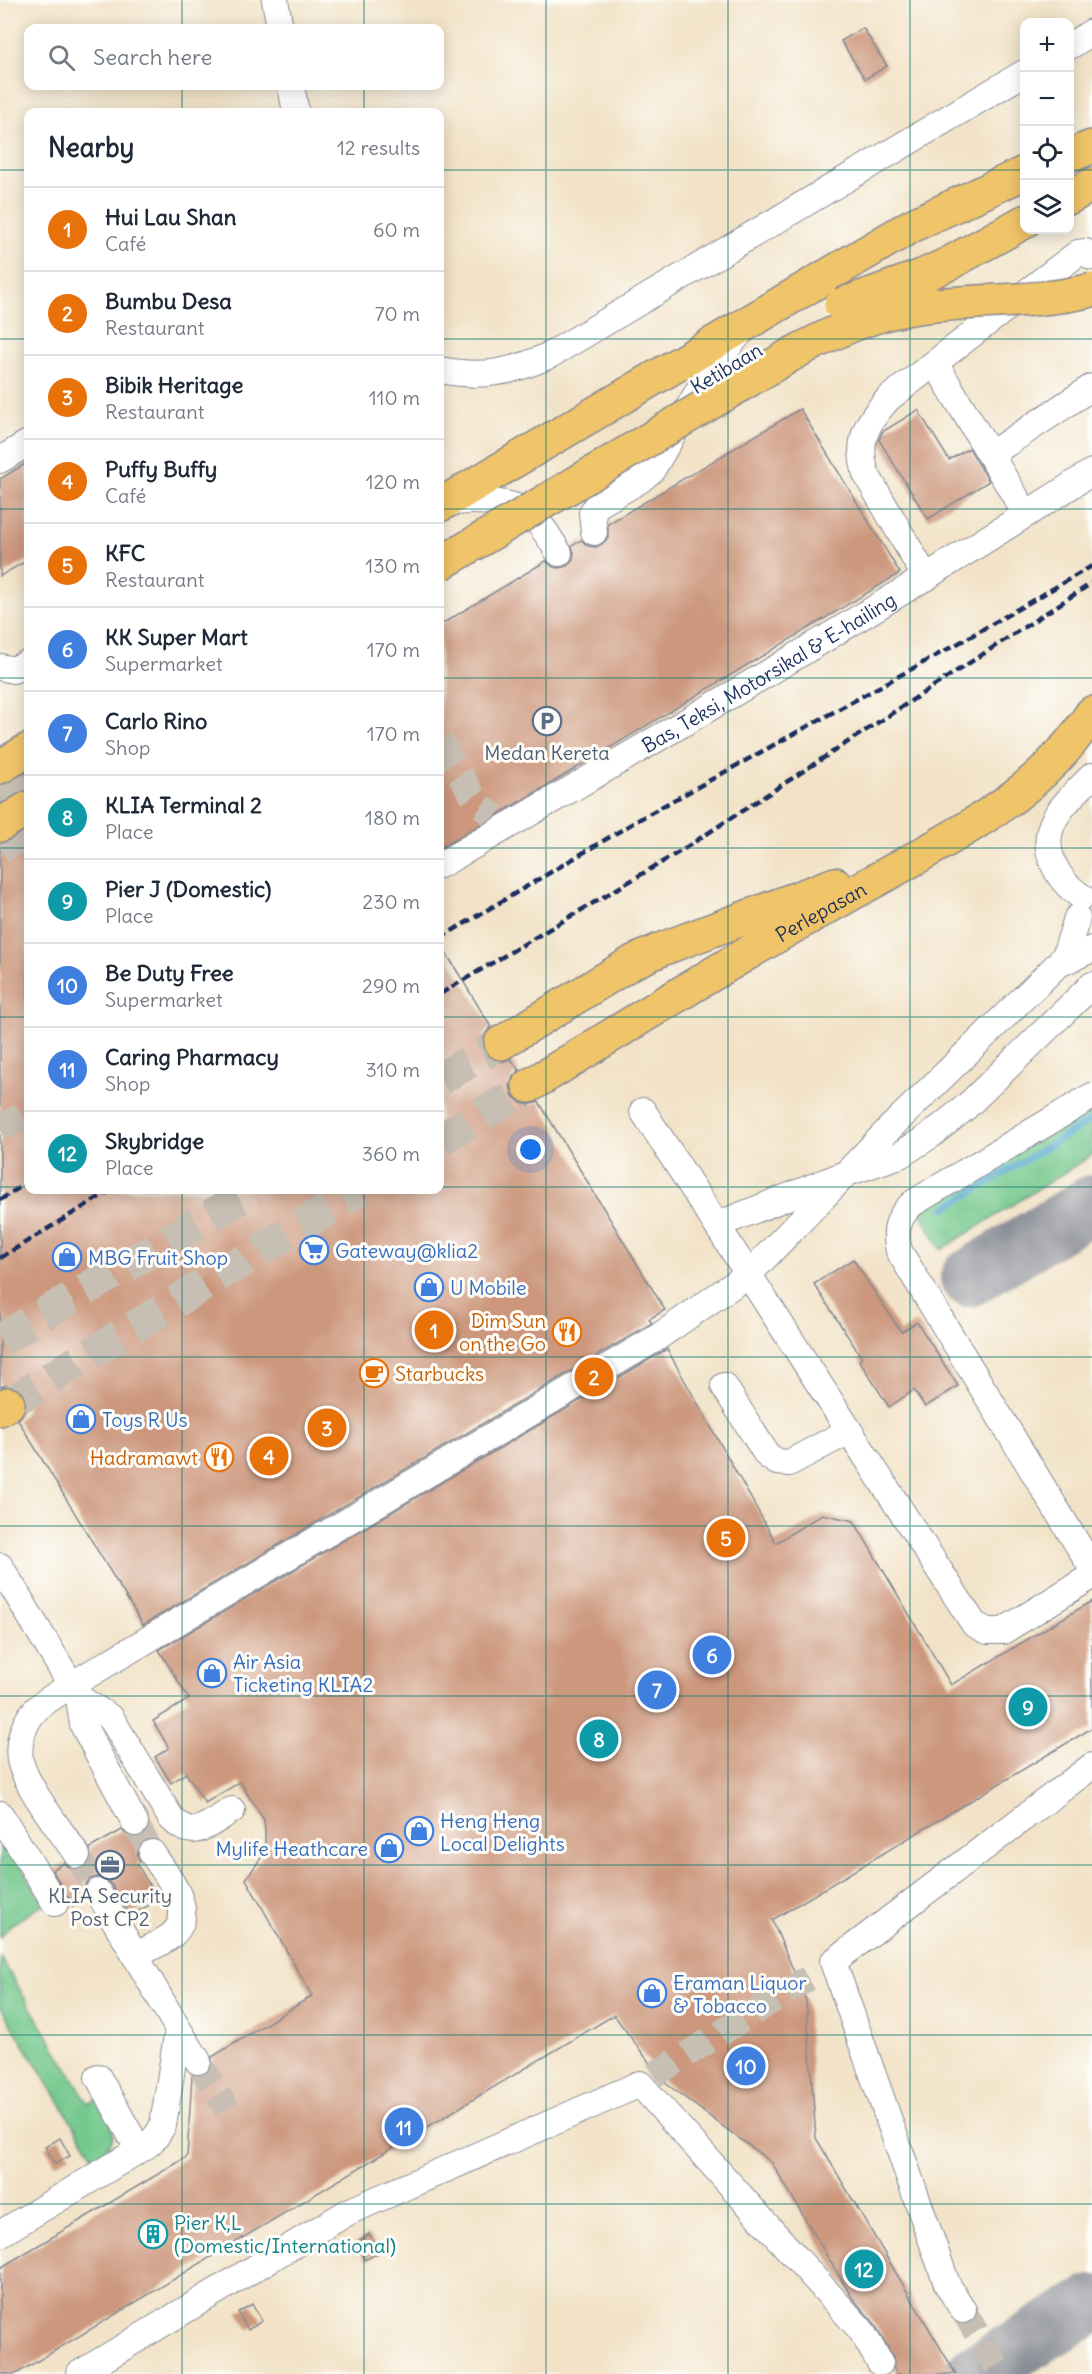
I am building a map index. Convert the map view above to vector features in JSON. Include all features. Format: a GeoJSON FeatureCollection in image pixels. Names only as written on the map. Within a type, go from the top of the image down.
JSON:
{"type":"FeatureCollection","features":[{"type":"Feature","properties":{"kind":"main road"},"geometry":{"type":"LineString","coordinates":[[1074,154],[1092,147]]}},
{"type":"Feature","properties":{"kind":"main road"},"geometry":{"type":"LineString","coordinates":[[444,504],[913,225],[1020,175]]}},
{"type":"Feature","properties":{"kind":"main road"},"geometry":{"type":"LineString","coordinates":[[1074,195],[1092,185]]}},
{"type":"Feature","properties":{"kind":"main road","name":"Ketibaan"},"geometry":{"type":"LineString","coordinates":[[444,536],[812,319],[854,299],[922,276],[1020,224]]}},
{"type":"Feature","properties":{"kind":"main road"},"geometry":{"type":"LineString","coordinates":[[444,562],[794,353],[863,320],[918,307],[1063,297],[1092,290]]}},
{"type":"Feature","properties":{"kind":"main road"},"geometry":{"type":"LineString","coordinates":[[444,575],[586,451]]}},
{"type":"Feature","properties":{"kind":"main road","name":"Perlepasan"},"geometry":{"type":"LineString","coordinates":[[529,1086],[799,923],[946,841],[1006,804],[1034,783],[1055,763],[1077,737],[1092,713]]}},
{"type":"Feature","properties":{"kind":"main road"},"geometry":{"type":"LineString","coordinates":[[0,767],[24,752]]}},
{"type":"Feature","properties":{"kind":"main road"},"geometry":{"type":"LineString","coordinates":[[0,825],[24,810]]}},
{"type":"Feature","properties":{"kind":"main road"},"geometry":{"type":"LineString","coordinates":[[501,1043],[633,962],[946,841]]}},
{"type":"Feature","properties":{"kind":"street"},"geometry":{"type":"LineString","coordinates":[[275,0],[279,24]]}},
{"type":"Feature","properties":{"kind":"street"},"geometry":{"type":"LineString","coordinates":[[1074,43],[1092,32]]}},
{"type":"Feature","properties":{"kind":"street"},"geometry":{"type":"LineString","coordinates":[[444,370],[481,375],[506,372],[550,355],[1020,75]]}},
{"type":"Feature","properties":{"kind":"street"},"geometry":{"type":"LineString","coordinates":[[292,90],[295,108]]}},
{"type":"Feature","properties":{"kind":"street"},"geometry":{"type":"LineString","coordinates":[[926,578],[866,474],[862,460],[862,444],[873,415],[889,398],[1078,253],[1086,252],[1092,257]]}},
{"type":"Feature","properties":{"kind":"street"},"geometry":{"type":"LineString","coordinates":[[594,532],[592,513],[596,506],[651,470],[712,366],[748,322]]}},
{"type":"Feature","properties":{"kind":"street"},"geometry":{"type":"LineString","coordinates":[[935,363],[1026,514]]}},
{"type":"Feature","properties":{"kind":"street"},"geometry":{"type":"LineString","coordinates":[[990,454],[1092,387]]}},
{"type":"Feature","properties":{"kind":"street"},"geometry":{"type":"LineString","coordinates":[[0,460],[24,446]]}},
{"type":"Feature","properties":{"kind":"street","name":"Bas, Teksi, Motorsikal & E-hailing"},"geometry":{"type":"LineString","coordinates":[[444,862],[504,820],[744,688],[926,578],[1092,472]]}},
{"type":"Feature","properties":{"kind":"street"},"geometry":{"type":"LineString","coordinates":[[444,505],[459,501],[500,503],[521,508],[531,514],[559,553]]}},
{"type":"Feature","properties":{"kind":"street"},"geometry":{"type":"LineString","coordinates":[[0,667],[13,670],[24,665]]}},
{"type":"Feature","properties":{"kind":"street"},"geometry":{"type":"LineString","coordinates":[[1083,901],[1058,876],[1049,851],[1048,837],[1050,825],[1056,815],[1092,776]]}},
{"type":"Feature","properties":{"kind":"street"},"geometry":{"type":"LineString","coordinates":[[1083,901],[1079,928],[1092,942]]}},
{"type":"Feature","properties":{"kind":"street"},"geometry":{"type":"LineString","coordinates":[[77,1855],[30,1783],[21,1761],[20,1739],[39,1707],[75,1692],[655,1339],[749,1274],[893,1125],[1057,965],[1065,956],[1083,901]]}},
{"type":"Feature","properties":{"kind":"street"},"geometry":{"type":"LineString","coordinates":[[1057,965],[1092,949]]}},
{"type":"Feature","properties":{"kind":"street"},"geometry":{"type":"LineString","coordinates":[[717,1225],[850,1172],[900,1155],[932,1135],[966,1107],[1092,985]]}},
{"type":"Feature","properties":{"kind":"street"},"geometry":{"type":"LineString","coordinates":[[1092,1096],[913,1203],[900,1218],[896,1230],[898,1251],[1092,1568]]}},
{"type":"Feature","properties":{"kind":"street"},"geometry":{"type":"LineString","coordinates":[[643,1111],[974,1624],[987,1631],[1003,1631],[1092,1576]]}},
{"type":"Feature","properties":{"kind":"street"},"geometry":{"type":"LineString","coordinates":[[724,1386],[767,1455],[777,1462],[789,1463],[849,1431]]}},
{"type":"Feature","properties":{"kind":"street"},"geometry":{"type":"LineString","coordinates":[[0,1566],[75,1692],[83,1725],[135,1823]]}},
{"type":"Feature","properties":{"kind":"street"},"geometry":{"type":"LineString","coordinates":[[75,1692],[111,1718],[171,1818],[180,1828],[196,1831],[232,1810]]}},
{"type":"Feature","properties":{"kind":"street"},"geometry":{"type":"LineString","coordinates":[[963,2310],[947,2284],[826,1967],[959,1869],[1092,1766]]}},
{"type":"Feature","properties":{"kind":"street"},"geometry":{"type":"LineString","coordinates":[[0,1814],[55,1903]]}},
{"type":"Feature","properties":{"kind":"street"},"geometry":{"type":"LineString","coordinates":[[135,1956],[171,1935],[180,1925],[183,1910],[177,1893],[152,1852]]}},
{"type":"Feature","properties":{"kind":"street"},"geometry":{"type":"LineString","coordinates":[[98,1892],[198,2061]]}},
{"type":"Feature","properties":{"kind":"street"},"geometry":{"type":"LineString","coordinates":[[0,2234],[139,2150],[158,2135],[163,2125],[178,2029]]}},
{"type":"Feature","properties":{"kind":"street"},"geometry":{"type":"LineString","coordinates":[[98,2076],[139,2150]]}},
{"type":"Feature","properties":{"kind":"street"},"geometry":{"type":"LineString","coordinates":[[79,2374],[348,2212],[647,2080],[861,2330],[880,2363]]}},
{"type":"Feature","properties":{"kind":"green space"},"geometry":{"type":"Polygon","coordinates":[[[1092,1107],[1092,1155],[941,1250],[920,1212],[1092,1107]]]}},
{"type":"Feature","properties":{"kind":"green space"},"geometry":{"type":"Polygon","coordinates":[[[0,1830],[44,1904],[12,1924],[0,1937],[0,1830]]]}},
{"type":"Feature","properties":{"kind":"green space"},"geometry":{"type":"Polygon","coordinates":[[[0,1957],[89,2104],[97,2099],[111,2124],[113,2137],[110,2144],[94,2158],[0,2006],[0,1957]]]}},
{"type":"Feature","properties":{"kind":"building"},"geometry":{"type":"Polygon","coordinates":[[[863,28],[887,66],[865,79],[841,41],[863,28]]]}},
{"type":"Feature","properties":{"kind":"building","name":"Medan Kereta"},"geometry":{"type":"Polygon","coordinates":[[[800,409],[900,573],[444,846],[444,623],[546,561],[553,567],[567,566],[573,559],[572,546],[581,540],[588,546],[596,547],[602,544],[608,538],[608,524],[800,409]]]}},
{"type":"Feature","properties":{"kind":"building"},"geometry":{"type":"Polygon","coordinates":[[[918,410],[949,460],[969,448],[989,481],[928,519],[879,440],[882,432],[918,410]]]}},
{"type":"Feature","properties":{"kind":"building"},"geometry":{"type":"Polygon","coordinates":[[[24,464],[24,562],[0,576],[0,479],[24,464]]]}},
{"type":"Feature","properties":{"kind":"building"},"geometry":{"type":"Polygon","coordinates":[[[24,774],[24,790],[0,803],[0,786],[24,774]]]}},
{"type":"Feature","properties":{"kind":"building","name":"Gateway@klia2"},"geometry":{"type":"Polygon","coordinates":[[[24,832],[24,1194],[444,1194],[444,950],[491,1027],[482,1043],[485,1053],[493,1060],[501,1062],[511,1059],[519,1070],[510,1086],[513,1096],[521,1103],[529,1105],[539,1102],[665,1310],[649,1319],[652,1323],[143,1625],[18,1420],[25,1412],[27,1404],[24,1395],[16,1387],[8,1385],[0,1387],[0,844],[24,832]]]}},
{"type":"Feature","properties":{"kind":"building"},"geometry":{"type":"Polygon","coordinates":[[[853,1259],[901,1332],[917,1322],[958,1386],[925,1407],[914,1390],[889,1407],[859,1360],[862,1358],[814,1284],[853,1259]]]}},
{"type":"Feature","properties":{"kind":"building"},"geometry":{"type":"Polygon","coordinates":[[[667,1349],[776,1543],[822,1514],[854,1521],[951,1685],[1092,1601],[1092,1728],[772,1920],[806,2000],[816,2138],[956,2374],[897,2374],[894,2369],[893,2356],[874,2323],[851,2296],[772,2163],[664,2082],[614,2015],[16,2374],[0,2374],[0,2268],[187,2157],[192,2075],[199,2076],[206,2073],[211,2067],[212,2057],[312,1996],[246,1879],[265,1852],[265,1830],[264,1820],[240,1782],[205,1803],[186,1773],[171,1783],[155,1757],[169,1748],[153,1721],[189,1699],[159,1650],[667,1349]]]}},
{"type":"Feature","properties":{"kind":"building"},"geometry":{"type":"Polygon","coordinates":[[[122,1830],[134,1838],[146,1832],[150,1838],[139,1846],[137,1855],[140,1862],[137,1864],[158,1900],[130,1916],[111,1884],[97,1877],[90,1879],[85,1885],[83,1893],[85,1899],[73,1906],[52,1870],[64,1863],[71,1869],[85,1868],[91,1861],[90,1848],[122,1830]]]}},
{"type":"Feature","properties":{"kind":"building"},"geometry":{"type":"Polygon","coordinates":[[[60,2138],[70,2156],[55,2164],[45,2147],[60,2138]]]}},
{"type":"Feature","properties":{"kind":"building"},"geometry":{"type":"Polygon","coordinates":[[[369,2234],[380,2252],[365,2260],[355,2243],[369,2234]]]}},
{"type":"Feature","properties":{"kind":"building"},"geometry":{"type":"Polygon","coordinates":[[[252,2304],[262,2321],[248,2330],[238,2312],[252,2304]]]}},
{"type":"Feature","properties":{"kind":"waterway"},"geometry":{"type":"LineString","coordinates":[[945,1208],[1092,1120]]}},
{"type":"Feature","properties":{"kind":"taxiway"},"geometry":{"type":"LineString","coordinates":[[969,1278],[1092,1204]]}},
{"type":"Feature","properties":{"kind":"taxiway"},"geometry":{"type":"LineString","coordinates":[[974,2374],[1092,2304]]}},
{"type":"Feature","properties":{"kind":"tunnel"},"geometry":{"type":"LineString","coordinates":[[444,748],[477,803],[495,817]]}},
{"type":"Feature","properties":{"kind":"tunnel"},"geometry":{"type":"LineString","coordinates":[[0,799],[24,784]]}},
{"type":"Feature","properties":{"kind":"tunnel"},"geometry":{"type":"LineString","coordinates":[[0,848],[24,833]]}},
{"type":"Feature","properties":{"kind":"tunnel"},"geometry":{"type":"LineString","coordinates":[[444,1077],[501,1043]]}},
{"type":"Feature","properties":{"kind":"tunnel"},"geometry":{"type":"LineString","coordinates":[[444,1138],[529,1086]]}},
{"type":"Feature","properties":{"kind":"tunnel"},"geometry":{"type":"LineString","coordinates":[[0,1129],[24,1114]]}},
{"type":"Feature","properties":{"kind":"tunnel"},"geometry":{"type":"LineString","coordinates":[[0,1340],[247,1194]]}},
{"type":"Feature","properties":{"kind":"tunnel"},"geometry":{"type":"LineString","coordinates":[[8,1404],[352,1194]]}},
{"type":"Feature","properties":{"kind":"tunnel"},"geometry":{"type":"LineString","coordinates":[[135,1823],[152,1853]]}},
{"type":"Feature","properties":{"kind":"tunnel"},"geometry":{"type":"LineString","coordinates":[[77,1855],[98,1892]]}},
{"type":"Feature","properties":{"kind":"tunnel"},"geometry":{"type":"LineString","coordinates":[[654,2075],[818,1972]]}},
{"type":"Feature","properties":{"kind":"tunnel"},"geometry":{"type":"LineString","coordinates":[[198,2061],[227,2109]]}},
{"type":"Feature","properties":{"kind":"tunnel"},"geometry":{"type":"LineString","coordinates":[[963,2310],[1001,2374]]}},
{"type":"Feature","properties":{"kind":"railway"},"geometry":{"type":"LineString","coordinates":[[444,936],[645,816],[966,639],[1092,566]]}},
{"type":"Feature","properties":{"kind":"railway"},"geometry":{"type":"LineString","coordinates":[[444,992],[679,852],[1092,583]]}},
{"type":"Feature","properties":{"kind":"railway"},"geometry":{"type":"LineString","coordinates":[[0,1200],[24,1185]]}},
{"type":"Feature","properties":{"kind":"railway"},"geometry":{"type":"LineString","coordinates":[[0,1258],[104,1194]]}},
{"type":"Feature","properties":{"kind":"place","name":"Medan Kereta"},"geometry":{"type":"Point","coordinates":[547,721]}},
{"type":"Feature","properties":{"kind":"place","name":"Gateway@klia2"},"geometry":{"type":"Point","coordinates":[314,1250]}},
{"type":"Feature","properties":{"kind":"place","name":"MBG Fruit Shop"},"geometry":{"type":"Point","coordinates":[67,1257]}},
{"type":"Feature","properties":{"kind":"place","name":"U Mobile"},"geometry":{"type":"Point","coordinates":[429,1287]}},
{"type":"Feature","properties":{"kind":"place","name":"Hui Lau Shan"},"geometry":{"type":"Point","coordinates":[434,1330]}},
{"type":"Feature","properties":{"kind":"place","name":"Dim Sun on the Go"},"geometry":{"type":"Point","coordinates":[567,1332]}},
{"type":"Feature","properties":{"kind":"place","name":"Starbucks"},"geometry":{"type":"Point","coordinates":[374,1373]}},
{"type":"Feature","properties":{"kind":"place","name":"Bumbu Desa"},"geometry":{"type":"Point","coordinates":[594,1377]}},
{"type":"Feature","properties":{"kind":"place","name":"Toys R Us"},"geometry":{"type":"Point","coordinates":[81,1419]}},
{"type":"Feature","properties":{"kind":"place","name":"Bibik Heritage"},"geometry":{"type":"Point","coordinates":[327,1428]}},
{"type":"Feature","properties":{"kind":"place","name":"Puffy Buffy"},"geometry":{"type":"Point","coordinates":[269,1456]}},
{"type":"Feature","properties":{"kind":"place","name":"Hadramawt"},"geometry":{"type":"Point","coordinates":[219,1457]}},
{"type":"Feature","properties":{"kind":"place","name":"KFC"},"geometry":{"type":"Point","coordinates":[726,1538]}},
{"type":"Feature","properties":{"kind":"place","name":"KK Super Mart"},"geometry":{"type":"Point","coordinates":[712,1655]}},
{"type":"Feature","properties":{"kind":"place","name":"Air Asia Ticketing KLIA2"},"geometry":{"type":"Point","coordinates":[212,1673]}},
{"type":"Feature","properties":{"kind":"place","name":"Carlo Rino"},"geometry":{"type":"Point","coordinates":[657,1690]}},
{"type":"Feature","properties":{"kind":"place","name":"Pier J (Domestic)"},"geometry":{"type":"Point","coordinates":[1028,1707]}},
{"type":"Feature","properties":{"kind":"place","name":"KLIA Terminal 2"},"geometry":{"type":"Point","coordinates":[599,1739]}},
{"type":"Feature","properties":{"kind":"place","name":"Heng Heng Local Delights"},"geometry":{"type":"Point","coordinates":[419,1831]}},
{"type":"Feature","properties":{"kind":"place","name":"Mylife Heathcare"},"geometry":{"type":"Point","coordinates":[389,1848]}},
{"type":"Feature","properties":{"kind":"place","name":"KLIA Security Post CP2"},"geometry":{"type":"Point","coordinates":[110,1865]}},
{"type":"Feature","properties":{"kind":"place","name":"Eraman Liquor & Tobacco"},"geometry":{"type":"Point","coordinates":[652,1993]}},
{"type":"Feature","properties":{"kind":"place","name":"Be Duty Free"},"geometry":{"type":"Point","coordinates":[746,2066]}},
{"type":"Feature","properties":{"kind":"place","name":"Caring Pharmacy"},"geometry":{"type":"Point","coordinates":[404,2127]}},
{"type":"Feature","properties":{"kind":"place","name":"Pier K,L (Domestic/International)"},"geometry":{"type":"Point","coordinates":[153,2234]}},
{"type":"Feature","properties":{"kind":"place","name":"Skybridge"},"geometry":{"type":"Point","coordinates":[864,2269]}}]}
